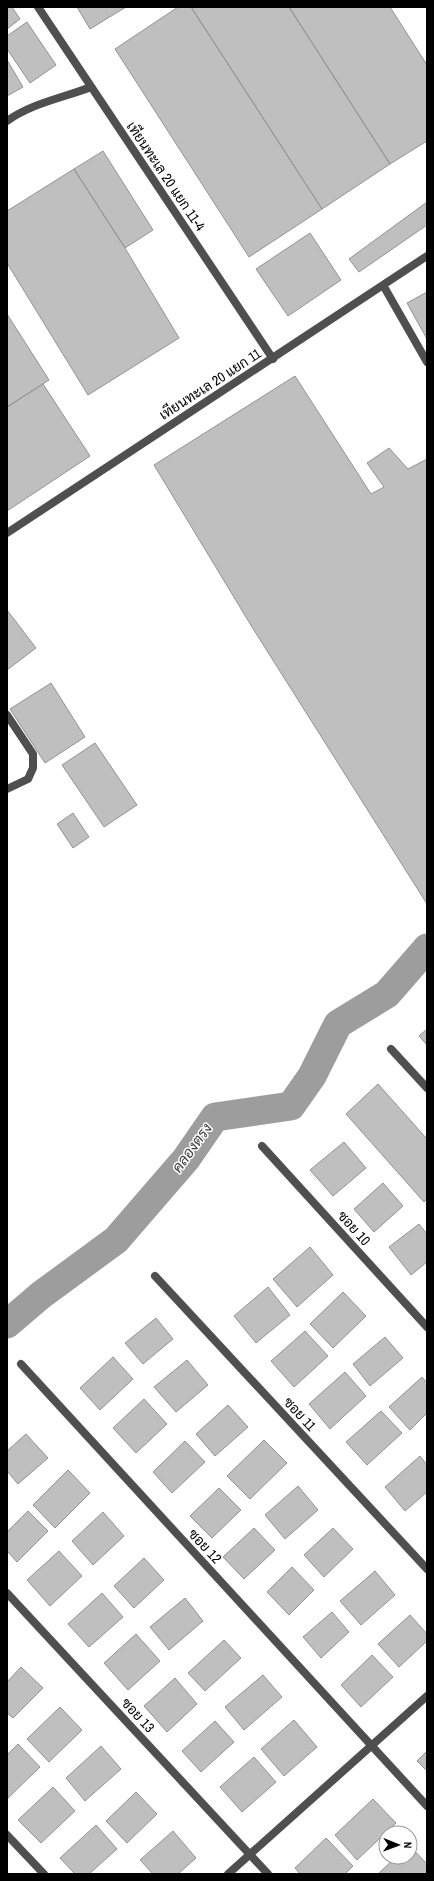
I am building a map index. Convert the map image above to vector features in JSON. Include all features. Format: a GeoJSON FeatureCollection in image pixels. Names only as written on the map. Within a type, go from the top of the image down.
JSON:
{"type":"FeatureCollection","features":[{"type":"Feature","properties":{"kind":"street","name":"เทียนทะเล 20 แยก 11-4"},"geometry":{"type":"LineString","coordinates":[[38,7],[273,359]]}},
{"type":"Feature","properties":{"kind":"street"},"geometry":{"type":"LineString","coordinates":[[7,121],[19,112],[38,104],[91,87]]}},
{"type":"Feature","properties":{"kind":"street","name":"เทียนทะเล 20 แยก 11"},"geometry":{"type":"LineString","coordinates":[[7,533],[427,256]]}},
{"type":"Feature","properties":{"kind":"street"},"geometry":{"type":"LineString","coordinates":[[383,286],[427,362]]}},
{"type":"Feature","properties":{"kind":"street"},"geometry":{"type":"LineString","coordinates":[[7,715],[33,754],[33,768],[28,779],[7,789]]}},
{"type":"Feature","properties":{"kind":"street"},"geometry":{"type":"LineString","coordinates":[[391,1049],[427,1088]]}},
{"type":"Feature","properties":{"kind":"street","name":"ซอย 10"},"geometry":{"type":"LineString","coordinates":[[262,1146],[427,1327]]}},
{"type":"Feature","properties":{"kind":"street","name":"ซอย 11"},"geometry":{"type":"LineString","coordinates":[[155,1276],[427,1569]]}},
{"type":"Feature","properties":{"kind":"street","name":"ซอย 12"},"geometry":{"type":"LineString","coordinates":[[21,1364],[427,1806]]}},
{"type":"Feature","properties":{"kind":"street","name":"ซอย 13"},"geometry":{"type":"LineString","coordinates":[[7,1592],[268,1874]]}},
{"type":"Feature","properties":{"kind":"street"},"geometry":{"type":"LineString","coordinates":[[228,1874],[370,1745],[427,1696]]}},
{"type":"Feature","properties":{"kind":"street"},"geometry":{"type":"LineString","coordinates":[[7,1835],[44,1874]]}},
{"type":"Feature","properties":{"kind":"building"},"geometry":{"type":"Polygon","coordinates":[[[7,7],[12,7],[20,19],[7,29],[7,7]]]}},
{"type":"Feature","properties":{"kind":"building"},"geometry":{"type":"Polygon","coordinates":[[[77,7],[126,7],[90,29],[77,7]]]}},
{"type":"Feature","properties":{"kind":"building"},"geometry":{"type":"Polygon","coordinates":[[[178,7],[191,7],[322,209],[249,257],[115,49],[178,7]]]}},
{"type":"Feature","properties":{"kind":"building"},"geometry":{"type":"Polygon","coordinates":[[[191,7],[289,7],[390,164],[322,209],[191,7]]]}},
{"type":"Feature","properties":{"kind":"building"},"geometry":{"type":"Polygon","coordinates":[[[289,7],[390,7],[427,65],[427,141],[390,164],[289,7]]]}},
{"type":"Feature","properties":{"kind":"building"},"geometry":{"type":"Polygon","coordinates":[[[27,22],[56,65],[30,83],[7,49],[7,36],[27,22]]]}},
{"type":"Feature","properties":{"kind":"building"},"geometry":{"type":"Polygon","coordinates":[[[7,60],[23,87],[7,96],[7,60]]]}},
{"type":"Feature","properties":{"kind":"building"},"geometry":{"type":"Polygon","coordinates":[[[103,151],[153,230],[125,248],[74,169],[103,151]]]}},
{"type":"Feature","properties":{"kind":"building"},"geometry":{"type":"Polygon","coordinates":[[[74,169],[125,248],[179,338],[88,395],[7,263],[7,211],[74,169]]]}},
{"type":"Feature","properties":{"kind":"building"},"geometry":{"type":"Polygon","coordinates":[[[427,202],[427,225],[359,272],[349,259],[427,202]]]}},
{"type":"Feature","properties":{"kind":"building"},"geometry":{"type":"Polygon","coordinates":[[[310,233],[341,280],[288,316],[256,269],[310,233]]]}},
{"type":"Feature","properties":{"kind":"building"},"geometry":{"type":"Polygon","coordinates":[[[427,292],[427,339],[407,303],[427,292]]]}},
{"type":"Feature","properties":{"kind":"building"},"geometry":{"type":"Polygon","coordinates":[[[7,314],[49,380],[7,407],[7,314]]]}},
{"type":"Feature","properties":{"kind":"building"},"geometry":{"type":"Polygon","coordinates":[[[295,376],[371,494],[384,487],[367,463],[389,448],[408,469],[427,459],[427,904],[252,627],[154,465],[295,376]]]}},
{"type":"Feature","properties":{"kind":"building"},"geometry":{"type":"Polygon","coordinates":[[[43,384],[90,456],[7,511],[7,407],[43,384]]]}},
{"type":"Feature","properties":{"kind":"building"},"geometry":{"type":"Polygon","coordinates":[[[7,610],[36,648],[7,670],[7,610]]]}},
{"type":"Feature","properties":{"kind":"building"},"geometry":{"type":"Polygon","coordinates":[[[51,683],[85,737],[45,763],[10,709],[51,683]]]}},
{"type":"Feature","properties":{"kind":"building"},"geometry":{"type":"Polygon","coordinates":[[[95,743],[137,805],[104,827],[62,765],[95,743]]]}},
{"type":"Feature","properties":{"kind":"building"},"geometry":{"type":"Polygon","coordinates":[[[73,813],[89,837],[73,848],[57,824],[73,813]]]}},
{"type":"Feature","properties":{"kind":"building"},"geometry":{"type":"Polygon","coordinates":[[[427,1029],[427,1045],[419,1036],[427,1029]]]}},
{"type":"Feature","properties":{"kind":"building"},"geometry":{"type":"Polygon","coordinates":[[[378,1084],[427,1139],[427,1199],[424,1202],[346,1114],[378,1084]]]}},
{"type":"Feature","properties":{"kind":"building"},"geometry":{"type":"Polygon","coordinates":[[[344,1142],[366,1168],[333,1196],[310,1170],[344,1142]]]}},
{"type":"Feature","properties":{"kind":"building"},"geometry":{"type":"Polygon","coordinates":[[[383,1183],[403,1206],[374,1232],[354,1209],[383,1183]]]}},
{"type":"Feature","properties":{"kind":"building"},"geometry":{"type":"Polygon","coordinates":[[[419,1224],[427,1234],[427,1262],[411,1275],[389,1247],[419,1224]]]}},
{"type":"Feature","properties":{"kind":"building"},"geometry":{"type":"Polygon","coordinates":[[[310,1247],[333,1275],[297,1307],[273,1279],[310,1247]]]}},
{"type":"Feature","properties":{"kind":"building"},"geometry":{"type":"Polygon","coordinates":[[[268,1287],[290,1315],[256,1343],[234,1316],[268,1287]]]}},
{"type":"Feature","properties":{"kind":"building"},"geometry":{"type":"Polygon","coordinates":[[[343,1292],[366,1316],[333,1348],[310,1324],[343,1292]]]}},
{"type":"Feature","properties":{"kind":"building"},"geometry":{"type":"Polygon","coordinates":[[[156,1318],[173,1339],[143,1364],[125,1343],[156,1318]]]}},
{"type":"Feature","properties":{"kind":"building"},"geometry":{"type":"Polygon","coordinates":[[[305,1331],[328,1356],[294,1387],[271,1361],[305,1331]]]}},
{"type":"Feature","properties":{"kind":"building"},"geometry":{"type":"Polygon","coordinates":[[[385,1337],[403,1358],[370,1386],[353,1364],[385,1337]]]}},
{"type":"Feature","properties":{"kind":"building"},"geometry":{"type":"Polygon","coordinates":[[[113,1357],[133,1379],[100,1410],[80,1388],[113,1357]]]}},
{"type":"Feature","properties":{"kind":"building"},"geometry":{"type":"Polygon","coordinates":[[[187,1360],[208,1385],[176,1412],[154,1387],[187,1360]]]}},
{"type":"Feature","properties":{"kind":"building"},"geometry":{"type":"Polygon","coordinates":[[[345,1372],[366,1396],[330,1429],[309,1404],[345,1372]]]}},
{"type":"Feature","properties":{"kind":"building"},"geometry":{"type":"Polygon","coordinates":[[[422,1377],[427,1383],[427,1413],[410,1430],[389,1407],[422,1377]]]}},
{"type":"Feature","properties":{"kind":"building"},"geometry":{"type":"Polygon","coordinates":[[[144,1399],[167,1424],[136,1453],[113,1428],[144,1399]]]}},
{"type":"Feature","properties":{"kind":"building"},"geometry":{"type":"Polygon","coordinates":[[[228,1405],[248,1427],[215,1456],[196,1434],[228,1405]]]}},
{"type":"Feature","properties":{"kind":"building"},"geometry":{"type":"Polygon","coordinates":[[[381,1411],[402,1433],[367,1465],[346,1442],[381,1411]]]}},
{"type":"Feature","properties":{"kind":"building"},"geometry":{"type":"Polygon","coordinates":[[[26,1434],[48,1458],[18,1484],[7,1471],[7,1451],[26,1434]]]}},
{"type":"Feature","properties":{"kind":"building"},"geometry":{"type":"Polygon","coordinates":[[[264,1440],[287,1463],[250,1499],[227,1476],[264,1440]]]}},
{"type":"Feature","properties":{"kind":"building"},"geometry":{"type":"Polygon","coordinates":[[[185,1441],[205,1462],[172,1493],[153,1472],[185,1441]]]}},
{"type":"Feature","properties":{"kind":"building"},"geometry":{"type":"Polygon","coordinates":[[[420,1456],[427,1465],[427,1492],[405,1511],[385,1487],[420,1456]]]}},
{"type":"Feature","properties":{"kind":"building"},"geometry":{"type":"Polygon","coordinates":[[[68,1470],[90,1493],[55,1528],[33,1505],[68,1470]]]}},
{"type":"Feature","properties":{"kind":"building"},"geometry":{"type":"Polygon","coordinates":[[[298,1486],[318,1510],[285,1539],[265,1515],[298,1486]]]}},
{"type":"Feature","properties":{"kind":"building"},"geometry":{"type":"Polygon","coordinates":[[[219,1488],[241,1510],[212,1538],[190,1516],[219,1488]]]}},
{"type":"Feature","properties":{"kind":"building"},"geometry":{"type":"Polygon","coordinates":[[[28,1511],[48,1531],[17,1562],[7,1551],[7,1532],[28,1511]]]}},
{"type":"Feature","properties":{"kind":"building"},"geometry":{"type":"Polygon","coordinates":[[[103,1512],[124,1536],[93,1565],[72,1541],[103,1512]]]}},
{"type":"Feature","properties":{"kind":"building"},"geometry":{"type":"Polygon","coordinates":[[[254,1528],[275,1550],[244,1579],[223,1557],[254,1528]]]}},
{"type":"Feature","properties":{"kind":"building"},"geometry":{"type":"Polygon","coordinates":[[[333,1528],[353,1549],[324,1577],[304,1555],[333,1528]]]}},
{"type":"Feature","properties":{"kind":"building"},"geometry":{"type":"Polygon","coordinates":[[[59,1551],[82,1576],[50,1606],[27,1580],[59,1551]]]}},
{"type":"Feature","properties":{"kind":"building"},"geometry":{"type":"Polygon","coordinates":[[[144,1558],[164,1580],[134,1608],[114,1586],[144,1558]]]}},
{"type":"Feature","properties":{"kind":"building"},"geometry":{"type":"Polygon","coordinates":[[[292,1567],[314,1590],[289,1615],[267,1592],[292,1567]]]}},
{"type":"Feature","properties":{"kind":"building"},"geometry":{"type":"Polygon","coordinates":[[[375,1571],[395,1595],[361,1625],[340,1601],[375,1571]]]}},
{"type":"Feature","properties":{"kind":"building"},"geometry":{"type":"Polygon","coordinates":[[[102,1593],[123,1617],[89,1647],[68,1624],[102,1593]]]}},
{"type":"Feature","properties":{"kind":"building"},"geometry":{"type":"Polygon","coordinates":[[[185,1598],[203,1621],[169,1650],[150,1627],[185,1598]]]}},
{"type":"Feature","properties":{"kind":"building"},"geometry":{"type":"Polygon","coordinates":[[[332,1612],[349,1632],[321,1658],[303,1637],[332,1612]]]}},
{"type":"Feature","properties":{"kind":"building"},"geometry":{"type":"Polygon","coordinates":[[[410,1615],[427,1634],[427,1641],[399,1667],[378,1644],[410,1615]]]}},
{"type":"Feature","properties":{"kind":"building"},"geometry":{"type":"Polygon","coordinates":[[[136,1634],[160,1661],[128,1690],[104,1663],[136,1634]]]}},
{"type":"Feature","properties":{"kind":"building"},"geometry":{"type":"Polygon","coordinates":[[[224,1640],[241,1658],[205,1691],[188,1673],[224,1640]]]}},
{"type":"Feature","properties":{"kind":"building"},"geometry":{"type":"Polygon","coordinates":[[[372,1655],[393,1677],[361,1707],[341,1685],[372,1655]]]}},
{"type":"Feature","properties":{"kind":"building"},"geometry":{"type":"Polygon","coordinates":[[[21,1667],[43,1688],[13,1718],[7,1713],[7,1682],[21,1667]]]}},
{"type":"Feature","properties":{"kind":"building"},"geometry":{"type":"Polygon","coordinates":[[[263,1675],[282,1697],[244,1730],[225,1707],[263,1675]]]}},
{"type":"Feature","properties":{"kind":"building"},"geometry":{"type":"Polygon","coordinates":[[[175,1678],[197,1704],[167,1732],[144,1706],[175,1678]]]}},
{"type":"Feature","properties":{"kind":"building"},"geometry":{"type":"Polygon","coordinates":[[[60,1707],[82,1730],[49,1762],[27,1739],[60,1707]]]}},
{"type":"Feature","properties":{"kind":"building"},"geometry":{"type":"Polygon","coordinates":[[[294,1720],[317,1747],[284,1776],[261,1749],[294,1720]]]}},
{"type":"Feature","properties":{"kind":"building"},"geometry":{"type":"Polygon","coordinates":[[[215,1721],[234,1742],[201,1772],[182,1751],[215,1721]]]}},
{"type":"Feature","properties":{"kind":"building"},"geometry":{"type":"Polygon","coordinates":[[[18,1744],[40,1767],[7,1799],[7,1755],[18,1744]]]}},
{"type":"Feature","properties":{"kind":"building"},"geometry":{"type":"Polygon","coordinates":[[[101,1746],[121,1769],[85,1801],[66,1778],[101,1746]]]}},
{"type":"Feature","properties":{"kind":"building"},"geometry":{"type":"Polygon","coordinates":[[[427,1751],[427,1771],[417,1761],[427,1751]]]}},
{"type":"Feature","properties":{"kind":"building"},"geometry":{"type":"Polygon","coordinates":[[[254,1757],[276,1782],[242,1812],[220,1787],[254,1757]]]}},
{"type":"Feature","properties":{"kind":"building"},"geometry":{"type":"Polygon","coordinates":[[[53,1787],[75,1811],[41,1843],[18,1820],[53,1787]]]}},
{"type":"Feature","properties":{"kind":"building"},"geometry":{"type":"Polygon","coordinates":[[[136,1792],[157,1814],[127,1843],[106,1821],[136,1792]]]}},
{"type":"Feature","properties":{"kind":"building"},"geometry":{"type":"Polygon","coordinates":[[[373,1799],[396,1823],[394,1825],[378,1825],[378,1840],[357,1860],[335,1835],[373,1799]]]}},
{"type":"Feature","properties":{"kind":"building"},"geometry":{"type":"Polygon","coordinates":[[[96,1825],[117,1849],[89,1874],[75,1874],[60,1858],[96,1825]]]}},
{"type":"Feature","properties":{"kind":"building"},"geometry":{"type":"Polygon","coordinates":[[[173,1831],[196,1858],[178,1874],[153,1874],[140,1860],[173,1831]]]}},
{"type":"Feature","properties":{"kind":"building"},"geometry":{"type":"Polygon","coordinates":[[[326,1838],[353,1866],[345,1874],[300,1874],[295,1868],[326,1838]]]}},
{"type":"Feature","properties":{"kind":"building"},"geometry":{"type":"Polygon","coordinates":[[[418,1854],[427,1864],[427,1874],[378,1874],[388,1865],[418,1865],[418,1854]]]}},
{"type":"Feature","properties":{"kind":"waterway","name":"คลองตรง"},"geometry":{"type":"LineString","coordinates":[[7,1324],[41,1295],[116,1240],[186,1159],[215,1117],[291,1106],[312,1076],[338,1024],[387,994],[427,948]]}}]}
